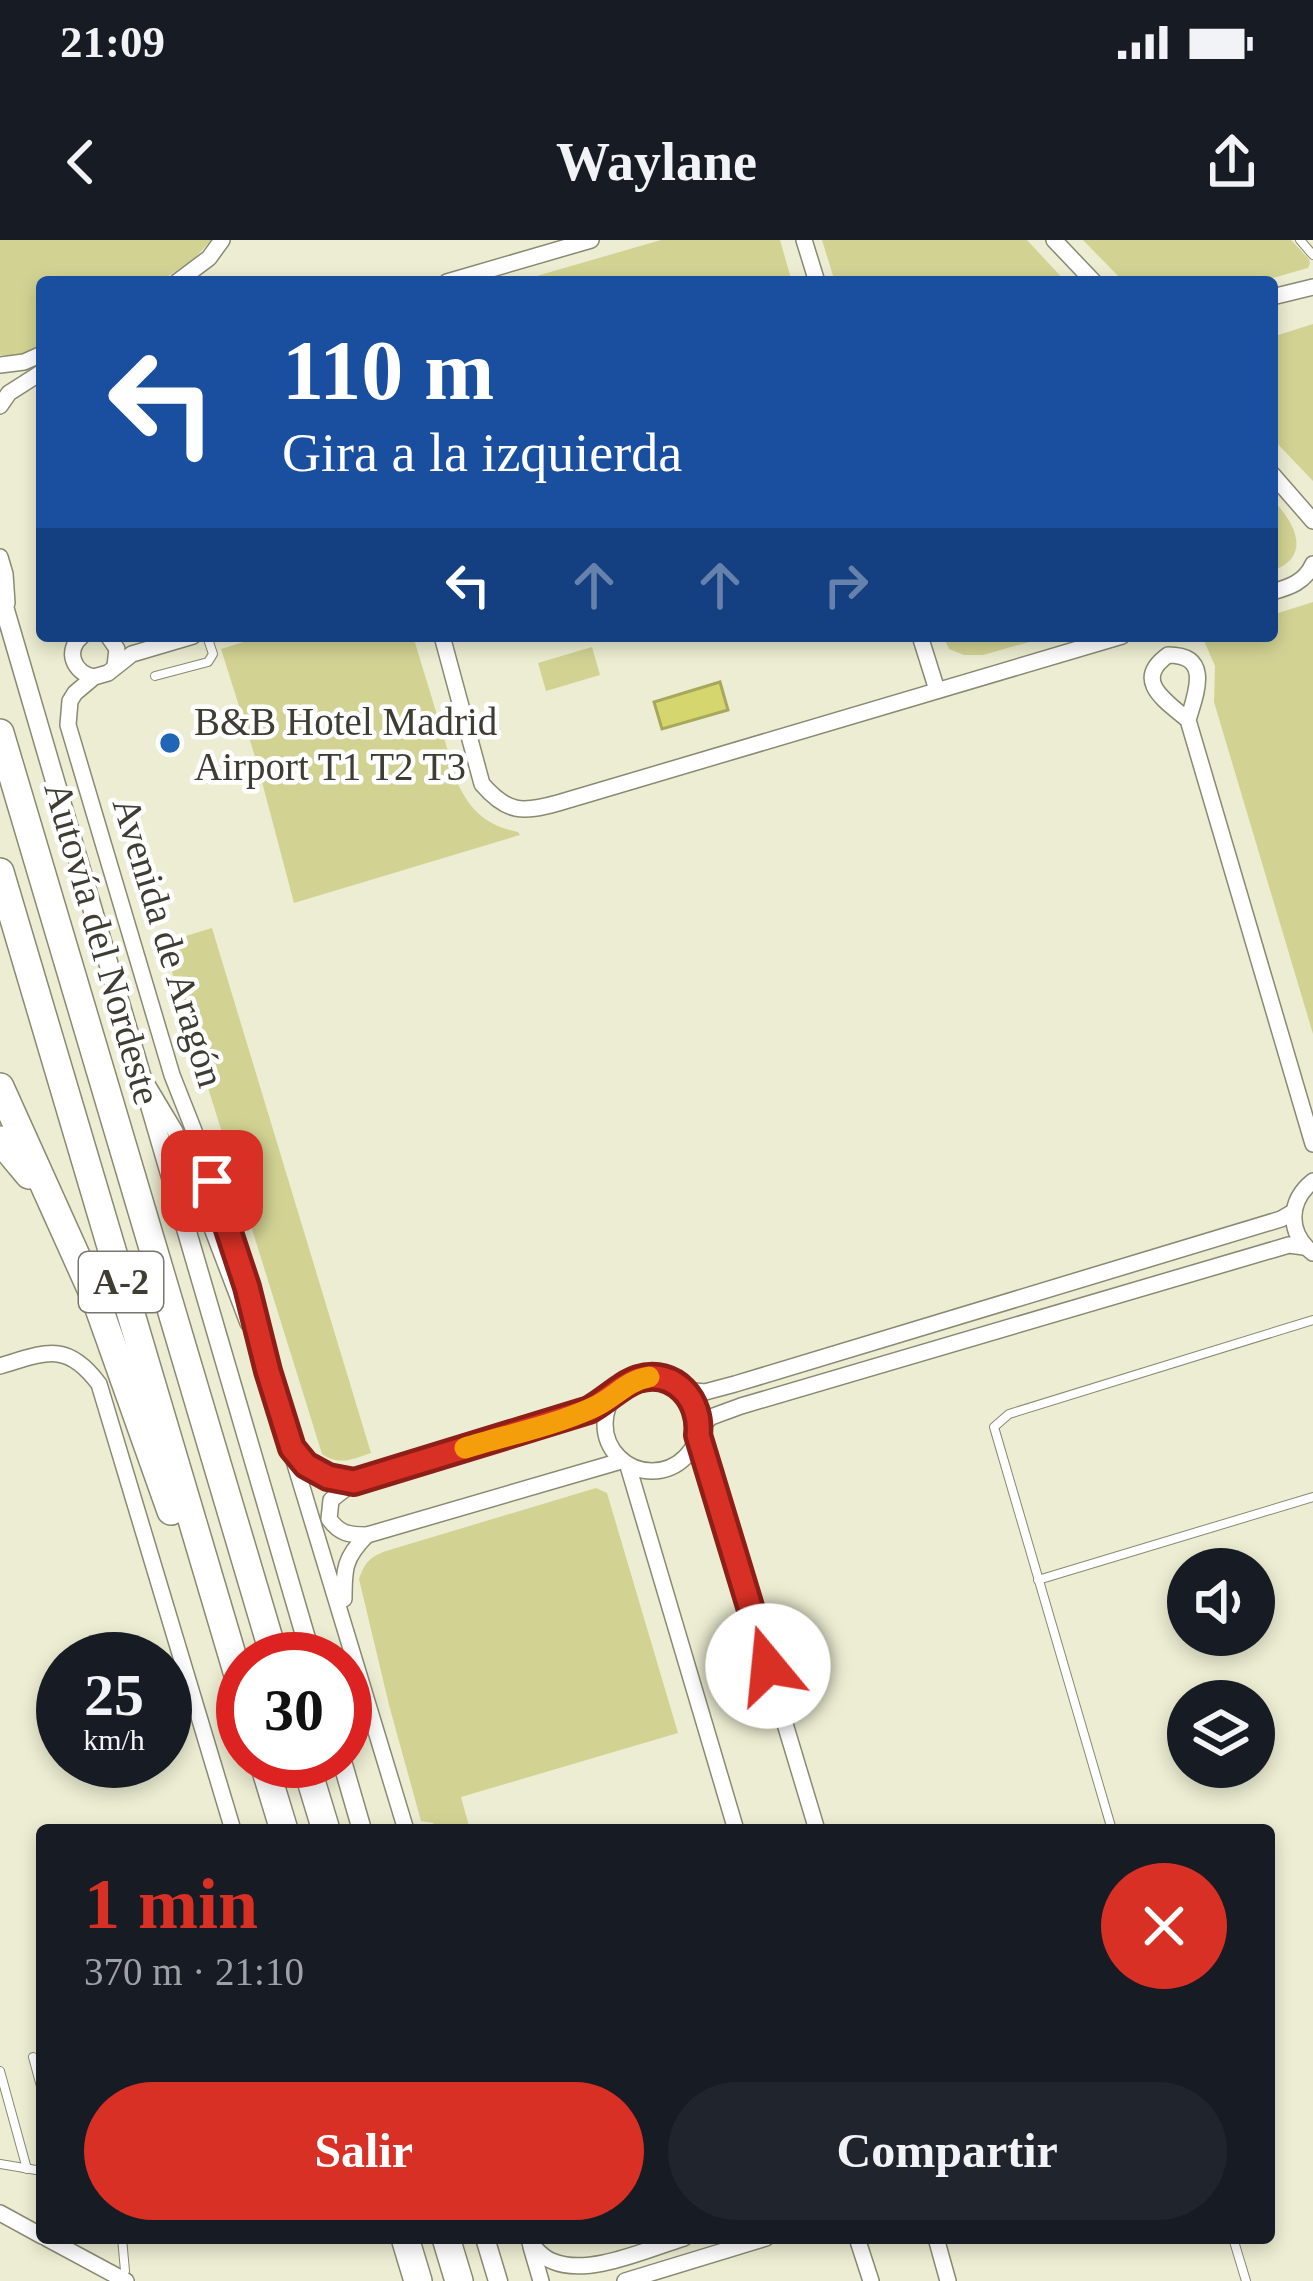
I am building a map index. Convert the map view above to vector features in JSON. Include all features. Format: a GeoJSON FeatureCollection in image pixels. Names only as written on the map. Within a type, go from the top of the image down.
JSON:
{"type":"FeatureCollection","features":[{"type":"Feature","properties":{"kind":"highway","name":"Autovía del Nordeste"},"geometry":{"type":"LineString","coordinates":[[0,733],[267,1632]]}},
{"type":"Feature","properties":{"kind":"highway","name":"Autovía del Nordeste"},"geometry":{"type":"LineString","coordinates":[[0,872],[225,1632]]}},
{"type":"Feature","properties":{"kind":"highway"},"geometry":{"type":"LineString","coordinates":[[0,1087],[96,1300],[216,1637]]}},
{"type":"Feature","properties":{"kind":"highway"},"geometry":{"type":"LineString","coordinates":[[0,1140],[31,1178],[96,1300]]}},
{"type":"Feature","properties":{"kind":"highway"},"geometry":{"type":"LineString","coordinates":[[271,1788],[282,1824]]}},
{"type":"Feature","properties":{"kind":"highway"},"geometry":{"type":"LineString","coordinates":[[313,1788],[324,1824]]}},
{"type":"Feature","properties":{"kind":"highway"},"geometry":{"type":"LineString","coordinates":[[407,2244],[418,2281]]}},
{"type":"Feature","properties":{"kind":"highway"},"geometry":{"type":"LineString","coordinates":[[448,2244],[459,2281]]}},
{"type":"Feature","properties":{"kind":"street"},"geometry":{"type":"LineString","coordinates":[[185,276],[222,240]]}},
{"type":"Feature","properties":{"kind":"street"},"geometry":{"type":"LineString","coordinates":[[204,276],[233,240]]}},
{"type":"Feature","properties":{"kind":"street"},"geometry":{"type":"LineString","coordinates":[[468,276],[591,240]]}},
{"type":"Feature","properties":{"kind":"street"},"geometry":{"type":"LineString","coordinates":[[804,240],[815,276]]}},
{"type":"Feature","properties":{"kind":"street"},"geometry":{"type":"LineString","coordinates":[[1054,240],[1088,276]]}},
{"type":"Feature","properties":{"kind":"street"},"geometry":{"type":"LineString","coordinates":[[1278,296],[1313,287]]}},
{"type":"Feature","properties":{"kind":"street"},"geometry":{"type":"LineString","coordinates":[[0,365],[36,357]]}},
{"type":"Feature","properties":{"kind":"street"},"geometry":{"type":"LineString","coordinates":[[0,406],[9,393],[36,376]]}},
{"type":"Feature","properties":{"kind":"street"},"geometry":{"type":"LineString","coordinates":[[1278,481],[1313,521]]}},
{"type":"Feature","properties":{"kind":"street"},"geometry":{"type":"LineString","coordinates":[[0,557],[8,618]]}},
{"type":"Feature","properties":{"kind":"street"},"geometry":{"type":"LineString","coordinates":[[1278,590],[1296,584],[1313,564]]}},
{"type":"Feature","properties":{"kind":"street","name":"Avenida de Aragón"},"geometry":{"type":"LineString","coordinates":[[0,593],[304,1632]]}},
{"type":"Feature","properties":{"kind":"street"},"geometry":{"type":"LineString","coordinates":[[78,642],[73,662],[81,673],[94,677],[108,674],[132,654],[173,642]]}},
{"type":"Feature","properties":{"kind":"street"},"geometry":{"type":"LineString","coordinates":[[112,642],[117,649],[115,666]]}},
{"type":"Feature","properties":{"kind":"street"},"geometry":{"type":"LineString","coordinates":[[444,642],[482,784],[496,801],[513,809],[538,808],[1102,642]]}},
{"type":"Feature","properties":{"kind":"street"},"geometry":{"type":"LineString","coordinates":[[922,642],[938,690]]}},
{"type":"Feature","properties":{"kind":"street","name":"Avenida de Aragón"},"geometry":{"type":"LineString","coordinates":[[94,677],[70,701],[68,725],[172,1075],[247,1287],[268,1371]]}},
{"type":"Feature","properties":{"kind":"street"},"geometry":{"type":"LineString","coordinates":[[1188,720],[1313,1144]]}},
{"type":"Feature","properties":{"kind":"street"},"geometry":{"type":"LineString","coordinates":[[143,1077],[175,1131],[268,1371],[404,1824]]}},
{"type":"Feature","properties":{"kind":"street"},"geometry":{"type":"LineString","coordinates":[[1309,1250],[1293,1224],[1293,1212],[1302,1190],[1313,1181]]}},
{"type":"Feature","properties":{"kind":"street"},"geometry":{"type":"LineString","coordinates":[[1293,1212],[705,1393],[685,1390],[660,1377],[646,1377],[621,1388],[612,1398],[605,1414],[610,1448],[625,1463],[657,1472],[683,1460],[711,1417],[741,1406],[1289,1244],[1309,1250]]}},
{"type":"Feature","properties":{"kind":"street"},"geometry":{"type":"LineString","coordinates":[[0,1366],[42,1353],[67,1354],[86,1366],[99,1384],[231,1824]]}},
{"type":"Feature","properties":{"kind":"street"},"geometry":{"type":"LineString","coordinates":[[685,1390],[698,1413],[699,1431],[815,1824]]}},
{"type":"Feature","properties":{"kind":"street"},"geometry":{"type":"LineString","coordinates":[[612,1398],[589,1410],[354,1482],[331,1500],[329,1519],[348,1535],[367,1535],[625,1463]]}},
{"type":"Feature","properties":{"kind":"street"},"geometry":{"type":"LineString","coordinates":[[292,1448],[306,1465],[328,1477],[354,1482]]}},
{"type":"Feature","properties":{"kind":"street"},"geometry":{"type":"LineString","coordinates":[[625,1463],[734,1824]]}},
{"type":"Feature","properties":{"kind":"street"},"geometry":{"type":"LineString","coordinates":[[344,1620],[344,1568],[367,1535]]}},
{"type":"Feature","properties":{"kind":"street"},"geometry":{"type":"LineString","coordinates":[[350,1788],[360,1824]]}},
{"type":"Feature","properties":{"kind":"street"},"geometry":{"type":"LineString","coordinates":[[0,2213],[36,2233]]}},
{"type":"Feature","properties":{"kind":"street"},"geometry":{"type":"LineString","coordinates":[[57,2244],[121,2280]]}},
{"type":"Feature","properties":{"kind":"street"},"geometry":{"type":"LineString","coordinates":[[487,2244],[498,2281]]}},
{"type":"Feature","properties":{"kind":"street"},"geometry":{"type":"LineString","coordinates":[[530,2244],[541,2281]]}},
{"type":"Feature","properties":{"kind":"street"},"geometry":{"type":"LineString","coordinates":[[532,2244],[546,2260],[585,2267],[664,2244]]}},
{"type":"Feature","properties":{"kind":"street"},"geometry":{"type":"LineString","coordinates":[[625,2281],[746,2244]]}},
{"type":"Feature","properties":{"kind":"street"},"geometry":{"type":"LineString","coordinates":[[859,2244],[872,2281]]}},
{"type":"Feature","properties":{"kind":"street"},"geometry":{"type":"LineString","coordinates":[[938,2244],[948,2281]]}},
{"type":"Feature","properties":{"kind":"lane"},"geometry":{"type":"LineString","coordinates":[[1300,240],[1313,255]]}},
{"type":"Feature","properties":{"kind":"lane"},"geometry":{"type":"LineString","coordinates":[[155,676],[208,662],[213,654],[210,642]]}},
{"type":"Feature","properties":{"kind":"lane"},"geometry":{"type":"LineString","coordinates":[[1110,1824],[994,1427],[1009,1414],[1313,1320]]}},
{"type":"Feature","properties":{"kind":"lane"},"geometry":{"type":"LineString","coordinates":[[1038,1580],[1313,1497]]}},
{"type":"Feature","properties":{"kind":"lane"},"geometry":{"type":"LineString","coordinates":[[33,2057],[36,2068]]}},
{"type":"Feature","properties":{"kind":"lane"},"geometry":{"type":"LineString","coordinates":[[0,2071],[28,2169]]}},
{"type":"Feature","properties":{"kind":"lane"},"geometry":{"type":"LineString","coordinates":[[0,2164],[36,2170]]}},
{"type":"Feature","properties":{"kind":"lane"},"geometry":{"type":"LineString","coordinates":[[121,2280],[122,2244]]}},
{"type":"Feature","properties":{"kind":"lane"},"geometry":{"type":"LineString","coordinates":[[1235,2244],[1246,2281]]}},
{"type":"Feature","properties":{"kind":"green space"},"geometry":{"type":"Polygon","coordinates":[[[0,240],[211,240],[194,259],[168,276],[36,276],[36,349],[17,356],[0,355],[0,240]]]}},
{"type":"Feature","properties":{"kind":"green space"},"geometry":{"type":"Polygon","coordinates":[[[661,240],[780,240],[790,276],[537,276],[661,240]]]}},
{"type":"Feature","properties":{"kind":"green space"},"geometry":{"type":"Polygon","coordinates":[[[822,240],[1027,240],[1060,276],[833,276],[822,240]]]}},
{"type":"Feature","properties":{"kind":"green space"},"geometry":{"type":"Polygon","coordinates":[[[1083,240],[1291,240],[1310,263],[1308,268],[1278,277],[1118,276],[1083,240]]]}},
{"type":"Feature","properties":{"kind":"green space"},"geometry":{"type":"Polygon","coordinates":[[[1313,324],[1313,481],[1278,444],[1278,335],[1313,324]]]}},
{"type":"Feature","properties":{"kind":"green space"},"geometry":{"type":"Polygon","coordinates":[[[1278,507],[1296,538],[1293,557],[1278,568],[1278,507]]]}},
{"type":"Feature","properties":{"kind":"green space"},"geometry":{"type":"Polygon","coordinates":[[[1313,602],[1313,1034],[1214,702],[1215,666],[1205,642],[1278,642],[1278,613],[1313,602]]]}},
{"type":"Feature","properties":{"kind":"green space"},"geometry":{"type":"Polygon","coordinates":[[[243,642],[415,642],[463,794],[482,816],[520,835],[294,903],[221,649],[243,642]]]}},
{"type":"Feature","properties":{"kind":"green space"},"geometry":{"type":"Polygon","coordinates":[[[946,642],[1029,642],[983,655],[949,649],[946,642]]]}},
{"type":"Feature","properties":{"kind":"green space"},"geometry":{"type":"Polygon","coordinates":[[[592,647],[600,675],[546,691],[538,663],[592,647]]]}},
{"type":"Feature","properties":{"kind":"green space"},"geometry":{"type":"Polygon","coordinates":[[[212,928],[371,1453],[352,1459],[334,1460],[322,1454],[163,943],[212,928]]]}},
{"type":"Feature","properties":{"kind":"green space"},"geometry":{"type":"Polygon","coordinates":[[[596,1488],[607,1493],[678,1733],[461,1797],[468,1824],[421,1821],[359,1579],[372,1558],[596,1488]]]}},
{"type":"Feature","properties":{"kind":"shaded area"},"geometry":{"type":"Polygon","coordinates":[[[720,682],[728,710],[662,729],[654,702],[720,682]]]}},
{"type":"Feature","properties":{"kind":"slow traffic"},"geometry":{"type":"LineString","coordinates":[[465,1448],[589,1410],[633,1380],[649,1377]]}},
{"type":"Feature","properties":{"kind":"place","name":"B&B Hotel Madrid Airport T1 T2 T3"},"geometry":{"type":"Point","coordinates":[170,743]}},
{"type":"Feature","properties":{"kind":"route"},"geometry":{"type":"LineString","coordinates":[[212,1181],[292,1448],[306,1465],[328,1477],[354,1482],[589,1410],[633,1380],[660,1377],[685,1390],[698,1413],[698,1435],[768,1666]]}}]}
